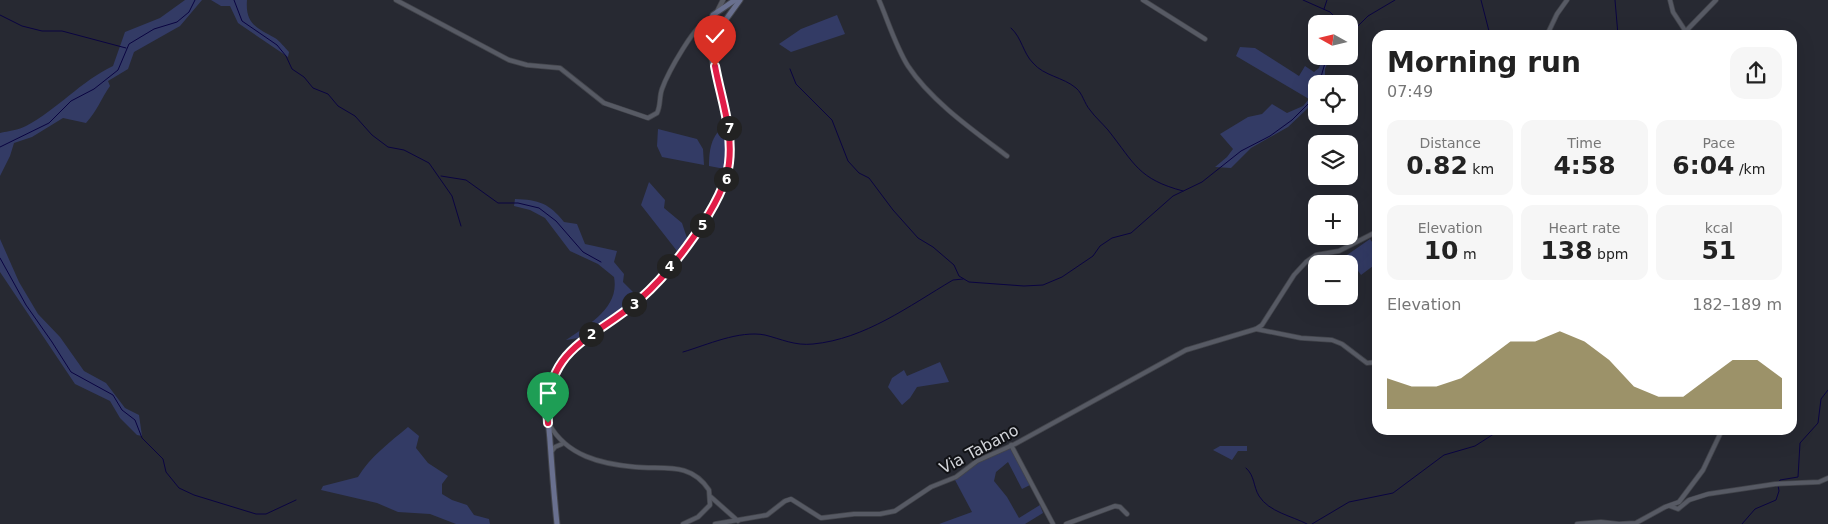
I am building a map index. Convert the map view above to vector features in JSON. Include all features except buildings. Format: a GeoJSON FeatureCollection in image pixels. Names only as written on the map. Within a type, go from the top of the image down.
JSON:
{"type":"FeatureCollection","features":[{"type":"Feature","properties":{"kind":"main road"},"geometry":{"type":"LineString","coordinates":[[557,524],[548,423],[551,388],[559,367],[568,353],[585,338],[638,301],[667,269],[717,202],[725,183],[730,147],[728,122],[709,40],[711,20],[716,13],[735,0]]}},
{"type":"Feature","properties":{"kind":"main road"},"geometry":{"type":"LineString","coordinates":[[715,66],[723,23],[740,0]]}},
{"type":"Feature","properties":{"kind":"street"},"geometry":{"type":"LineString","coordinates":[[396,0],[509,60],[526,65],[560,68],[604,103],[645,118],[654,116],[657,113],[661,90],[678,57],[699,26],[705,20],[711,20],[716,27],[723,23],[721,15],[716,13],[723,0]]}},
{"type":"Feature","properties":{"kind":"street"},"geometry":{"type":"LineString","coordinates":[[878,0],[908,66],[923,85],[980,136],[1007,156]]}},
{"type":"Feature","properties":{"kind":"street"},"geometry":{"type":"LineString","coordinates":[[1143,0],[1206,39]]}},
{"type":"Feature","properties":{"kind":"street"},"geometry":{"type":"LineString","coordinates":[[1550,30],[1567,0]]}},
{"type":"Feature","properties":{"kind":"street"},"geometry":{"type":"LineString","coordinates":[[1670,0],[1673,12],[1687,30],[1716,0]]}},
{"type":"Feature","properties":{"kind":"street"},"geometry":{"type":"LineString","coordinates":[[1256,329],[1262,325],[1294,275],[1306,262],[1316,255],[1339,251],[1372,234]]}},
{"type":"Feature","properties":{"kind":"street","name":"Via Tabano"},"geometry":{"type":"LineString","coordinates":[[824,518],[896,511],[931,487],[956,476],[977,461],[1012,445],[1186,350],[1256,329],[1301,338],[1332,340],[1342,344],[1367,363],[1372,363]]}},
{"type":"Feature","properties":{"kind":"street"},"geometry":{"type":"LineString","coordinates":[[548,423],[560,442]]}},
{"type":"Feature","properties":{"kind":"street"},"geometry":{"type":"LineString","coordinates":[[1577,524],[1636,522],[1679,502],[1703,470],[1720,435]]}},
{"type":"Feature","properties":{"kind":"street"},"geometry":{"type":"LineString","coordinates":[[550,440],[560,442],[587,457],[634,467],[677,468],[705,483],[711,497],[738,521]]}},
{"type":"Feature","properties":{"kind":"street"},"geometry":{"type":"LineString","coordinates":[[551,452],[560,442]]}},
{"type":"Feature","properties":{"kind":"street"},"geometry":{"type":"LineString","coordinates":[[1012,445],[1053,524]]}},
{"type":"Feature","properties":{"kind":"street"},"geometry":{"type":"LineString","coordinates":[[1670,506],[1678,509],[1689,500],[1708,494],[1782,483],[1819,482],[1828,478]]}},
{"type":"Feature","properties":{"kind":"street"},"geometry":{"type":"LineString","coordinates":[[683,524],[705,512],[711,497]]}},
{"type":"Feature","properties":{"kind":"street"},"geometry":{"type":"LineString","coordinates":[[715,524],[767,516],[785,501],[791,499],[815,516],[824,518],[824,524]]}},
{"type":"Feature","properties":{"kind":"street"},"geometry":{"type":"LineString","coordinates":[[1066,524],[1115,506],[1120,507],[1127,514]]}},
{"type":"Feature","properties":{"kind":"shaded area"},"geometry":{"type":"Polygon","coordinates":[[[185,0],[202,0],[180,26],[134,52],[128,69],[108,81],[110,86],[86,123],[63,118],[32,137],[14,143],[0,176],[0,133],[23,127],[38,119],[90,79],[113,66],[125,32],[160,18],[185,0]]]}},
{"type":"Feature","properties":{"kind":"shaded area"},"geometry":{"type":"Polygon","coordinates":[[[211,0],[247,0],[250,20],[258,28],[281,43],[289,52],[288,57],[238,23],[230,6],[221,6],[211,0]]]}},
{"type":"Feature","properties":{"kind":"shaded area"},"geometry":{"type":"Polygon","coordinates":[[[837,15],[845,34],[791,52],[779,44],[801,29],[837,15]]]}},
{"type":"Feature","properties":{"kind":"shaded area"},"geometry":{"type":"Polygon","coordinates":[[[1240,47],[1255,48],[1299,76],[1305,66],[1314,72],[1320,65],[1327,65],[1325,75],[1308,75],[1308,98],[1236,56],[1240,47]]]}},
{"type":"Feature","properties":{"kind":"shaded area"},"geometry":{"type":"Polygon","coordinates":[[[1308,100],[1308,108],[1288,127],[1251,148],[1231,168],[1215,167],[1233,149],[1220,134],[1248,117],[1262,114],[1272,104],[1287,113],[1303,106],[1308,100]]]}},
{"type":"Feature","properties":{"kind":"shaded area"},"geometry":{"type":"Polygon","coordinates":[[[725,126],[727,154],[725,169],[709,166],[714,138],[725,126]]]}},
{"type":"Feature","properties":{"kind":"shaded area"},"geometry":{"type":"Polygon","coordinates":[[[658,129],[697,139],[703,149],[704,165],[662,157],[657,146],[658,129]]]}},
{"type":"Feature","properties":{"kind":"shaded area"},"geometry":{"type":"Polygon","coordinates":[[[649,182],[665,200],[664,208],[682,223],[687,238],[677,251],[641,205],[649,182]]]}},
{"type":"Feature","properties":{"kind":"shaded area"},"geometry":{"type":"Polygon","coordinates":[[[515,199],[531,200],[543,204],[564,222],[577,224],[585,244],[617,251],[614,262],[624,274],[623,282],[638,297],[578,338],[566,340],[592,322],[607,307],[615,288],[614,277],[598,264],[570,251],[545,218],[530,210],[514,206],[515,199]]]}},
{"type":"Feature","properties":{"kind":"shaded area"},"geometry":{"type":"Polygon","coordinates":[[[0,239],[19,282],[38,314],[60,337],[84,371],[106,383],[125,408],[139,415],[142,436],[137,435],[120,418],[110,401],[75,384],[0,272],[0,239]]]}},
{"type":"Feature","properties":{"kind":"shaded area"},"geometry":{"type":"Polygon","coordinates":[[[1370,239],[1372,242],[1372,267],[1361,275],[1358,271],[1358,255],[1347,255],[1370,239]]]}},
{"type":"Feature","properties":{"kind":"shaded area"},"geometry":{"type":"Polygon","coordinates":[[[940,362],[949,382],[917,387],[910,398],[902,405],[888,387],[892,378],[904,370],[907,376],[940,362]]]}},
{"type":"Feature","properties":{"kind":"shaded area"},"geometry":{"type":"Polygon","coordinates":[[[408,427],[419,436],[416,448],[428,463],[448,476],[442,484],[442,494],[467,505],[474,515],[489,519],[490,524],[456,524],[430,514],[398,512],[377,503],[321,490],[323,486],[358,477],[374,456],[408,427]]]}},
{"type":"Feature","properties":{"kind":"shaded area"},"geometry":{"type":"Polygon","coordinates":[[[1220,446],[1247,446],[1247,451],[1238,451],[1232,460],[1213,450],[1220,446]]]}},
{"type":"Feature","properties":{"kind":"shaded area"},"geometry":{"type":"Polygon","coordinates":[[[1010,448],[1030,485],[1022,489],[1008,462],[996,472],[994,481],[1007,497],[1019,518],[1040,505],[1043,513],[1025,524],[939,524],[972,512],[955,480],[980,461],[1010,448]]]}},
{"type":"Feature","properties":{"kind":"waterway"},"geometry":{"type":"LineString","coordinates":[[0,147],[49,123],[71,101],[94,89],[118,70],[129,44],[154,29],[177,22],[189,12],[195,0]]}},
{"type":"Feature","properties":{"kind":"waterway"},"geometry":{"type":"LineString","coordinates":[[234,0],[242,21],[277,45],[286,56],[292,69],[304,77],[313,88],[328,94],[338,106],[355,116],[372,135],[388,147],[404,150],[429,163],[452,196],[461,226]]}},
{"type":"Feature","properties":{"kind":"waterway"},"geometry":{"type":"LineString","coordinates":[[1303,0],[1333,15]]}},
{"type":"Feature","properties":{"kind":"waterway"},"geometry":{"type":"LineString","coordinates":[[1324,9],[1327,0]]}},
{"type":"Feature","properties":{"kind":"waterway"},"geometry":{"type":"LineString","coordinates":[[1358,26],[1368,16],[1395,0]]}},
{"type":"Feature","properties":{"kind":"waterway"},"geometry":{"type":"LineString","coordinates":[[1481,0],[1489,30]]}},
{"type":"Feature","properties":{"kind":"waterway"},"geometry":{"type":"LineString","coordinates":[[1615,0],[1618,30]]}},
{"type":"Feature","properties":{"kind":"waterway"},"geometry":{"type":"LineString","coordinates":[[0,15],[22,26],[42,31],[62,31],[126,48]]}},
{"type":"Feature","properties":{"kind":"waterway"},"geometry":{"type":"LineString","coordinates":[[1011,28],[1018,36],[1027,55],[1037,67],[1071,84],[1078,90],[1092,113],[1139,169],[1156,181],[1183,191]]}},
{"type":"Feature","properties":{"kind":"waterway"},"geometry":{"type":"LineString","coordinates":[[1322,75],[1324,65]]}},
{"type":"Feature","properties":{"kind":"waterway"},"geometry":{"type":"LineString","coordinates":[[790,69],[796,84],[832,120],[848,161],[859,173],[869,178],[893,210],[918,238],[933,247],[954,265],[959,276],[969,282],[1024,286],[1043,285],[1062,277],[1093,256],[1100,246],[1112,238],[1131,233],[1173,196],[1202,182],[1241,151],[1270,136],[1292,120],[1308,104]]}},
{"type":"Feature","properties":{"kind":"waterway"},"geometry":{"type":"LineString","coordinates":[[441,176],[466,180],[498,203],[518,203],[539,208],[556,221],[583,252],[601,262]]}},
{"type":"Feature","properties":{"kind":"waterway"},"geometry":{"type":"LineString","coordinates":[[0,258],[26,305],[71,372],[113,395],[122,410],[135,420],[142,438],[163,459],[166,472],[179,488],[194,495],[256,514],[266,514],[296,500]]}},
{"type":"Feature","properties":{"kind":"waterway"},"geometry":{"type":"LineString","coordinates":[[683,352],[734,336],[755,334],[800,344],[832,341],[851,336],[886,320],[953,280],[963,279]]}},
{"type":"Feature","properties":{"kind":"waterway"},"geometry":{"type":"LineString","coordinates":[[1779,482],[1780,480],[1798,477],[1800,443],[1818,423],[1821,399],[1828,390]]}},
{"type":"Feature","properties":{"kind":"waterway"},"geometry":{"type":"LineString","coordinates":[[1312,524],[1349,502],[1393,493],[1444,455],[1475,446],[1492,435]]}},
{"type":"Feature","properties":{"kind":"waterway"},"geometry":{"type":"LineString","coordinates":[[1246,468],[1251,474],[1257,492],[1263,501],[1275,510],[1307,524]]}},
{"type":"Feature","properties":{"kind":"waterway"},"geometry":{"type":"LineString","coordinates":[[1742,524],[1755,509],[1776,500],[1779,491],[1778,485]]}},
{"type":"Feature","properties":{"kind":"route"},"geometry":{"type":"LineString","coordinates":[[548,423],[549,396],[559,367],[568,353],[578,343],[638,301],[667,269],[707,218],[717,202],[725,183],[729,164],[730,134],[715,66]]}}]}
